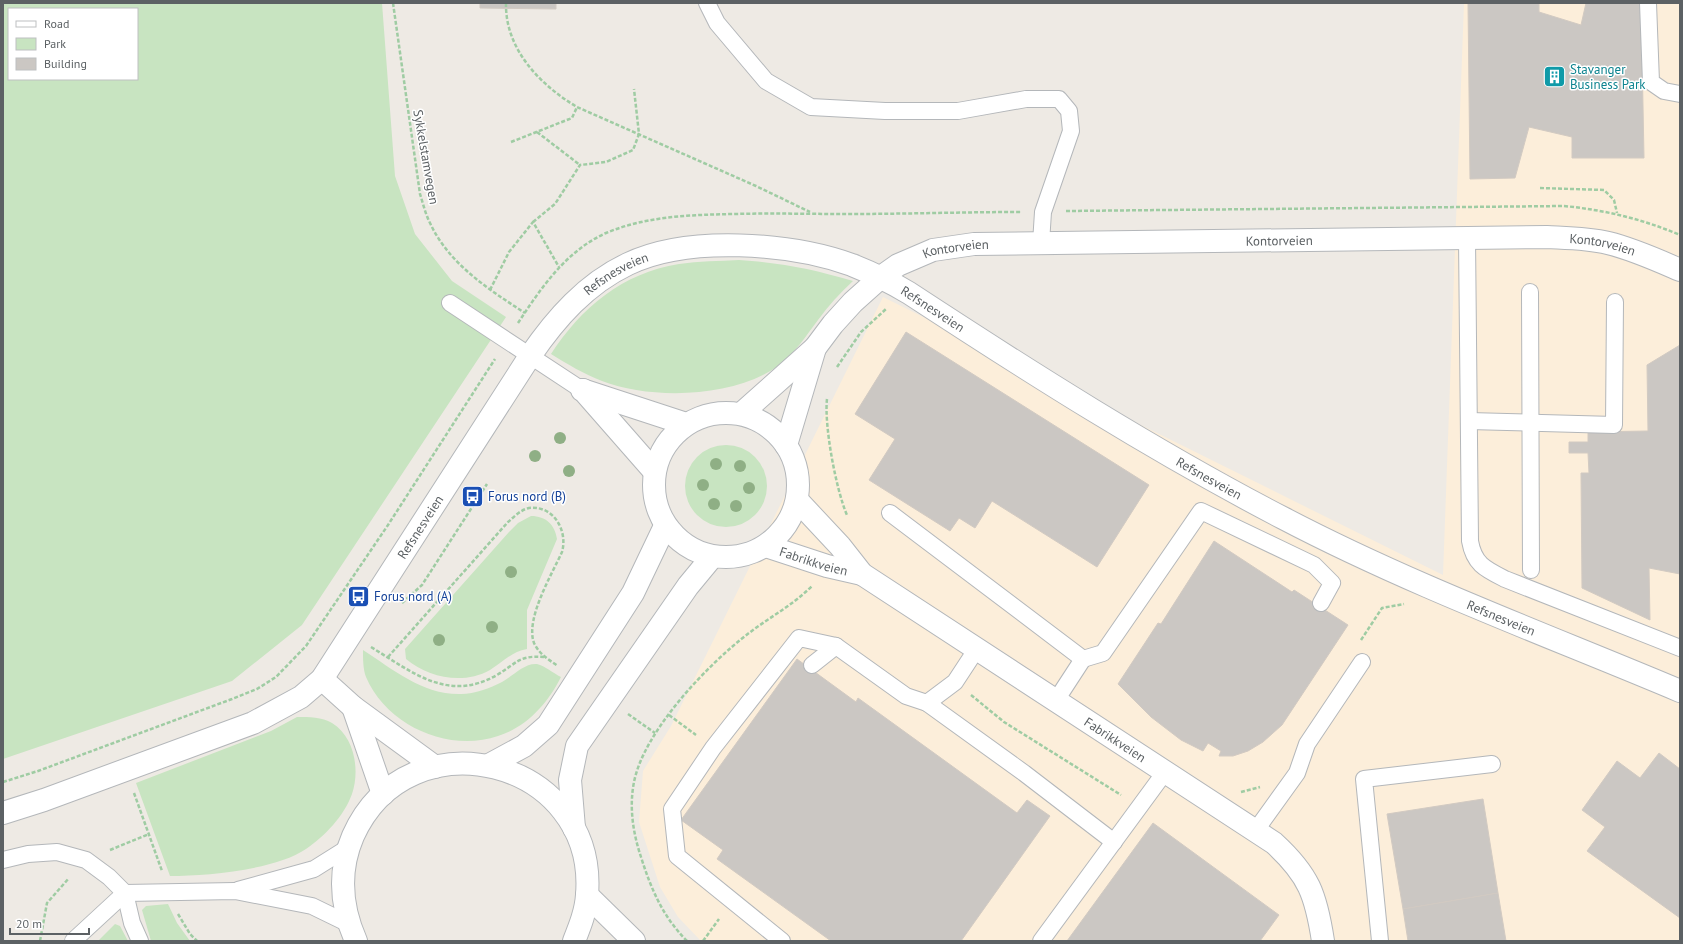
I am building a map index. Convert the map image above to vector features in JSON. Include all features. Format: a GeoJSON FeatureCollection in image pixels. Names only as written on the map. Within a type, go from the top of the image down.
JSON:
{"type":"FeatureCollection","features":[{"type":"Feature","properties":{"kind":"street","name":"Kontorveien"},"geometry":{"type":"LineString","coordinates":[[815,348],[833,324],[853,302],[881,277],[898,265],[933,250],[974,244],[1547,237],[1581,239],[1608,243],[1655,259],[1680,270]]}},
{"type":"Feature","properties":{"kind":"street","name":"Refsnesveien"},"geometry":{"type":"LineString","coordinates":[[3,813],[44,800],[253,723],[301,698],[322,679],[530,356],[564,312],[603,278],[629,263],[652,255],[688,247],[757,246],[796,250],[851,265],[881,277],[909,293],[1091,410],[1154,448],[1285,519],[1424,584],[1680,691]]}},
{"type":"Feature","properties":{"kind":"street"},"geometry":{"type":"LineString","coordinates":[[741,414],[815,348]]}},
{"type":"Feature","properties":{"kind":"street"},"geometry":{"type":"LineString","coordinates":[[786,445],[815,348]]}},
{"type":"Feature","properties":{"kind":"street"},"geometry":{"type":"LineString","coordinates":[[582,390],[686,424]]}},
{"type":"Feature","properties":{"kind":"street"},"geometry":{"type":"LineString","coordinates":[[582,390],[654,471]]}},
{"type":"Feature","properties":{"kind":"street"},"geometry":{"type":"LineString","coordinates":[[713,414],[741,414],[767,425],[786,445],[797,471],[797,500],[786,526],[766,546],[740,557],[712,557],[685,546],[665,526],[654,499],[654,471],[665,444],[686,424],[713,414]]}},
{"type":"Feature","properties":{"kind":"street","name":"Fabrikkveien"},"geometry":{"type":"LineString","coordinates":[[797,500],[840,546],[862,574],[1055,702],[1256,830],[1290,858],[1305,876],[1313,894],[1323,941]]}},
{"type":"Feature","properties":{"kind":"street"},"geometry":{"type":"LineString","coordinates":[[489,765],[524,746],[548,725],[633,593],[665,526]]}},
{"type":"Feature","properties":{"kind":"street","name":"Fabrikkveien"},"geometry":{"type":"LineString","coordinates":[[766,546],[827,566],[862,574]]}},
{"type":"Feature","properties":{"kind":"street"},"geometry":{"type":"LineString","coordinates":[[575,831],[570,780],[577,746],[688,586],[712,557]]}},
{"type":"Feature","properties":{"kind":"street"},"geometry":{"type":"LineString","coordinates":[[322,679],[353,707],[435,767]]}},
{"type":"Feature","properties":{"kind":"street"},"geometry":{"type":"LineString","coordinates":[[353,707],[383,794]]}},
{"type":"Feature","properties":{"kind":"street"},"geometry":{"type":"LineString","coordinates":[[352,933],[343,898],[343,872],[349,846],[357,827],[369,810],[383,794],[399,782],[416,773],[435,767],[453,764],[489,765],[524,778],[548,795],[563,812],[575,831],[583,851],[587,873],[587,895],[583,919],[574,941]]}},
{"type":"Feature","properties":{"kind":"street"},"geometry":{"type":"LineString","coordinates":[[587,895],[634,941]]}},
{"type":"Feature","properties":{"kind":"lane"},"geometry":{"type":"LineString","coordinates":[[707,3],[717,23],[766,80],[811,107],[885,111],[958,110],[1026,99],[1059,99],[1069,111],[1071,131],[1043,212],[1040,243]]}},
{"type":"Feature","properties":{"kind":"lane"},"geometry":{"type":"LineString","coordinates":[[1648,3],[1651,82],[1664,91],[1680,94]]}},
{"type":"Feature","properties":{"kind":"lane"},"geometry":{"type":"LineString","coordinates":[[1467,238],[1470,541],[1472,553],[1480,564],[1505,579],[1680,648]]}},
{"type":"Feature","properties":{"kind":"lane"},"geometry":{"type":"LineString","coordinates":[[1530,292],[1529,421],[1531,570]]}},
{"type":"Feature","properties":{"kind":"lane"},"geometry":{"type":"LineString","coordinates":[[1470,421],[1529,421],[1614,425],[1615,302]]}},
{"type":"Feature","properties":{"kind":"lane"},"geometry":{"type":"LineString","coordinates":[[450,303],[582,390]]}},
{"type":"Feature","properties":{"kind":"lane"},"geometry":{"type":"LineString","coordinates":[[1055,702],[1083,659],[1103,653],[1201,511],[1314,565],[1332,583],[1321,603]]}},
{"type":"Feature","properties":{"kind":"lane"},"geometry":{"type":"LineString","coordinates":[[890,513],[1083,659]]}},
{"type":"Feature","properties":{"kind":"lane"},"geometry":{"type":"LineString","coordinates":[[782,941],[677,856],[672,809],[713,748],[799,638],[836,646],[906,696],[927,703],[1024,773],[1114,842]]}},
{"type":"Feature","properties":{"kind":"lane"},"geometry":{"type":"LineString","coordinates":[[812,665],[836,646]]}},
{"type":"Feature","properties":{"kind":"lane"},"geometry":{"type":"LineString","coordinates":[[927,703],[955,682],[976,650]]}},
{"type":"Feature","properties":{"kind":"lane"},"geometry":{"type":"LineString","coordinates":[[1256,830],[1297,773],[1307,744],[1362,662]]}},
{"type":"Feature","properties":{"kind":"lane"},"geometry":{"type":"LineString","coordinates":[[1380,941],[1364,779],[1492,764]]}},
{"type":"Feature","properties":{"kind":"lane"},"geometry":{"type":"LineString","coordinates":[[1041,941],[1165,772]]}},
{"type":"Feature","properties":{"kind":"lane"},"geometry":{"type":"LineString","coordinates":[[235,891],[314,869],[349,846]]}},
{"type":"Feature","properties":{"kind":"lane"},"geometry":{"type":"LineString","coordinates":[[3,860],[28,854],[57,852],[86,860],[109,877],[125,893],[132,923],[140,941]]}},
{"type":"Feature","properties":{"kind":"lane"},"geometry":{"type":"LineString","coordinates":[[73,941],[125,893],[169,891],[235,891],[312,906],[352,933]]}},
{"type":"Feature","properties":{"kind":"path","name":"Sykkelstamvegen"},"geometry":{"type":"LineString","coordinates":[[393,3],[420,194],[430,224],[451,255],[471,275],[490,290],[525,313],[506,341]]}},
{"type":"Feature","properties":{"kind":"path"},"geometry":{"type":"LineString","coordinates":[[506,3],[507,20],[524,60],[546,86],[577,107],[756,186],[810,213]]}},
{"type":"Feature","properties":{"kind":"path"},"geometry":{"type":"LineString","coordinates":[[537,132],[580,165],[606,162],[633,150],[639,134],[634,89]]}},
{"type":"Feature","properties":{"kind":"path"},"geometry":{"type":"LineString","coordinates":[[510,142],[572,118],[577,107]]}},
{"type":"Feature","properties":{"kind":"path"},"geometry":{"type":"LineString","coordinates":[[490,290],[509,252],[533,222],[555,204],[580,165]]}},
{"type":"Feature","properties":{"kind":"path"},"geometry":{"type":"LineString","coordinates":[[1540,188],[1604,190],[1614,200],[1617,213]]}},
{"type":"Feature","properties":{"kind":"path"},"geometry":{"type":"LineString","coordinates":[[533,222],[559,267]]}},
{"type":"Feature","properties":{"kind":"path"},"geometry":{"type":"LineString","coordinates":[[1662,228],[1680,235]]}},
{"type":"Feature","properties":{"kind":"path"},"geometry":{"type":"LineString","coordinates":[[834,374],[836,367],[861,332],[889,307]]}},
{"type":"Feature","properties":{"kind":"path"},"geometry":{"type":"LineString","coordinates":[[3,782],[38,771],[232,699],[257,688],[276,677],[306,646],[388,525],[506,341]]}},
{"type":"Feature","properties":{"kind":"path"},"geometry":{"type":"LineString","coordinates":[[828,394],[827,427],[841,502],[847,516]]}},
{"type":"Feature","properties":{"kind":"path"},"geometry":{"type":"LineString","coordinates":[[398,606],[422,585],[486,484]]}},
{"type":"Feature","properties":{"kind":"path"},"geometry":{"type":"LineString","coordinates":[[388,657],[508,522],[518,513],[529,508],[540,509],[551,515],[563,529],[565,542],[534,616],[532,628],[534,641],[545,657],[564,670]]}},
{"type":"Feature","properties":{"kind":"path"},"geometry":{"type":"LineString","coordinates":[[687,941],[669,921],[659,904],[641,857],[633,824],[631,804],[634,782],[639,763],[656,733],[669,715],[704,673],[725,652],[749,633],[793,604],[813,584]]}},
{"type":"Feature","properties":{"kind":"path"},"geometry":{"type":"LineString","coordinates":[[371,640],[368,646],[430,682],[447,686],[464,686],[480,683],[497,675],[517,661],[530,656],[545,657]]}},
{"type":"Feature","properties":{"kind":"path"},"geometry":{"type":"LineString","coordinates":[[955,682],[1004,722],[1116,793],[1143,802]]}},
{"type":"Feature","properties":{"kind":"path"},"geometry":{"type":"LineString","coordinates":[[627,713],[656,733]]}},
{"type":"Feature","properties":{"kind":"path"},"geometry":{"type":"LineString","coordinates":[[669,715],[713,748]]}},
{"type":"Feature","properties":{"kind":"path"},"geometry":{"type":"LineString","coordinates":[[134,792],[180,918],[197,941]]}},
{"type":"Feature","properties":{"kind":"path"},"geometry":{"type":"LineString","coordinates":[[703,941],[732,900]]}},
{"type":"Feature","properties":{"kind":"shaded area"},"geometry":{"type":"Polygon","coordinates":[[[1464,3],[1680,3],[1680,941],[700,940],[678,917],[660,887],[639,822],[643,771],[671,726],[883,297],[1443,575],[1464,3]]]}},
{"type":"Feature","properties":{"kind":"green space"},"geometry":{"type":"Polygon","coordinates":[[[3,3],[382,3],[395,176],[415,234],[452,281],[506,317],[302,625],[232,681],[3,759],[3,3]]]}},
{"type":"Feature","properties":{"kind":"green space"},"geometry":{"type":"Polygon","coordinates":[[[739,260],[797,267],[853,281],[830,305],[790,356],[778,366],[760,377],[739,385],[692,393],[644,391],[622,387],[602,381],[576,369],[551,354],[563,337],[590,308],[621,284],[639,275],[679,264],[739,260]]]}},
{"type":"Feature","properties":{"kind":"green space"},"geometry":{"type":"Polygon","coordinates":[[[726,445],[742,448],[755,457],[764,470],[767,486],[764,502],[755,515],[742,524],[726,527],[710,524],[697,515],[688,502],[685,486],[688,470],[697,457],[710,448],[726,445]]]}},
{"type":"Feature","properties":{"kind":"green space"},"geometry":{"type":"Polygon","coordinates":[[[531,516],[536,516],[549,522],[556,534],[557,539],[527,610],[527,649],[517,652],[480,675],[458,678],[436,675],[425,671],[406,659],[405,649],[509,532],[518,523],[531,516]]]}},
{"type":"Feature","properties":{"kind":"green space"},"geometry":{"type":"Polygon","coordinates":[[[363,650],[409,680],[421,686],[447,693],[466,694],[482,690],[502,682],[523,668],[532,664],[540,665],[561,677],[556,687],[543,705],[536,713],[518,727],[498,736],[479,740],[460,741],[440,738],[422,731],[404,722],[389,709],[376,694],[366,677],[363,650]]]}},
{"type":"Feature","properties":{"kind":"green space"},"geometry":{"type":"Polygon","coordinates":[[[297,717],[320,718],[332,723],[340,729],[351,746],[355,765],[354,785],[349,802],[339,818],[327,832],[306,849],[277,862],[259,867],[221,873],[170,876],[136,783],[271,731],[297,717]]]}},
{"type":"Feature","properties":{"kind":"green space"},"geometry":{"type":"Polygon","coordinates":[[[168,904],[177,923],[190,941],[151,941],[142,910],[146,906],[168,904]]]}},
{"type":"Feature","properties":{"kind":"green space"},"geometry":{"type":"Polygon","coordinates":[[[115,924],[120,926],[128,941],[99,940],[115,924]]]}},
{"type":"Feature","properties":{"kind":"building"},"geometry":{"type":"Polygon","coordinates":[[[480,3],[556,3],[556,9],[480,8],[480,3]]]}},
{"type":"Feature","properties":{"kind":"building","name":"Stavanger Business Park"},"geometry":{"type":"Polygon","coordinates":[[[1468,3],[1539,3],[1539,12],[1581,25],[1586,3],[1641,3],[1644,158],[1572,158],[1572,137],[1529,127],[1515,178],[1470,179],[1468,3]]]}},
{"type":"Feature","properties":{"kind":"building"},"geometry":{"type":"Polygon","coordinates":[[[906,332],[1149,485],[1097,567],[992,501],[975,528],[959,518],[950,531],[869,480],[895,439],[855,414],[906,332]]]}},
{"type":"Feature","properties":{"kind":"building"},"geometry":{"type":"Polygon","coordinates":[[[1680,345],[1680,574],[1649,568],[1650,620],[1582,588],[1581,473],[1589,473],[1588,453],[1569,453],[1569,442],[1588,442],[1588,432],[1648,431],[1647,365],[1680,345]]]}},
{"type":"Feature","properties":{"kind":"building"},"geometry":{"type":"Polygon","coordinates":[[[1214,541],[1292,592],[1294,590],[1348,625],[1282,725],[1263,742],[1248,751],[1233,756],[1219,756],[1221,751],[1208,743],[1203,751],[1181,740],[1151,717],[1118,684],[1158,623],[1161,624],[1214,541]]]}},
{"type":"Feature","properties":{"kind":"building"},"geometry":{"type":"Polygon","coordinates":[[[797,659],[856,702],[858,698],[1017,813],[1027,800],[1050,816],[961,941],[831,941],[717,859],[723,850],[681,820],[797,659]]]}},
{"type":"Feature","properties":{"kind":"building"},"geometry":{"type":"Polygon","coordinates":[[[1659,753],[1680,769],[1680,918],[1587,851],[1605,827],[1582,810],[1617,761],[1640,778],[1659,753]]]}},
{"type":"Feature","properties":{"kind":"building"},"geometry":{"type":"Polygon","coordinates":[[[1483,799],[1498,893],[1403,909],[1387,814],[1483,799]]]}},
{"type":"Feature","properties":{"kind":"building"},"geometry":{"type":"Polygon","coordinates":[[[1153,823],[1279,915],[1260,941],[1067,941],[1153,823]]]}},
{"type":"Feature","properties":{"kind":"building"},"geometry":{"type":"Polygon","coordinates":[[[1498,893],[1506,941],[1408,941],[1403,909],[1498,893]]]}},
{"type":"Feature","properties":{"kind":"place","name":"Stavanger Business Park"},"geometry":{"type":"Point","coordinates":[1555,76]}},
{"type":"Feature","properties":{"kind":"place","name":"Forus nord (B)"},"geometry":{"type":"Point","coordinates":[472,496]}},
{"type":"Feature","properties":{"kind":"place","name":"Forus nord (A)"},"geometry":{"type":"Point","coordinates":[359,596]}}]}
